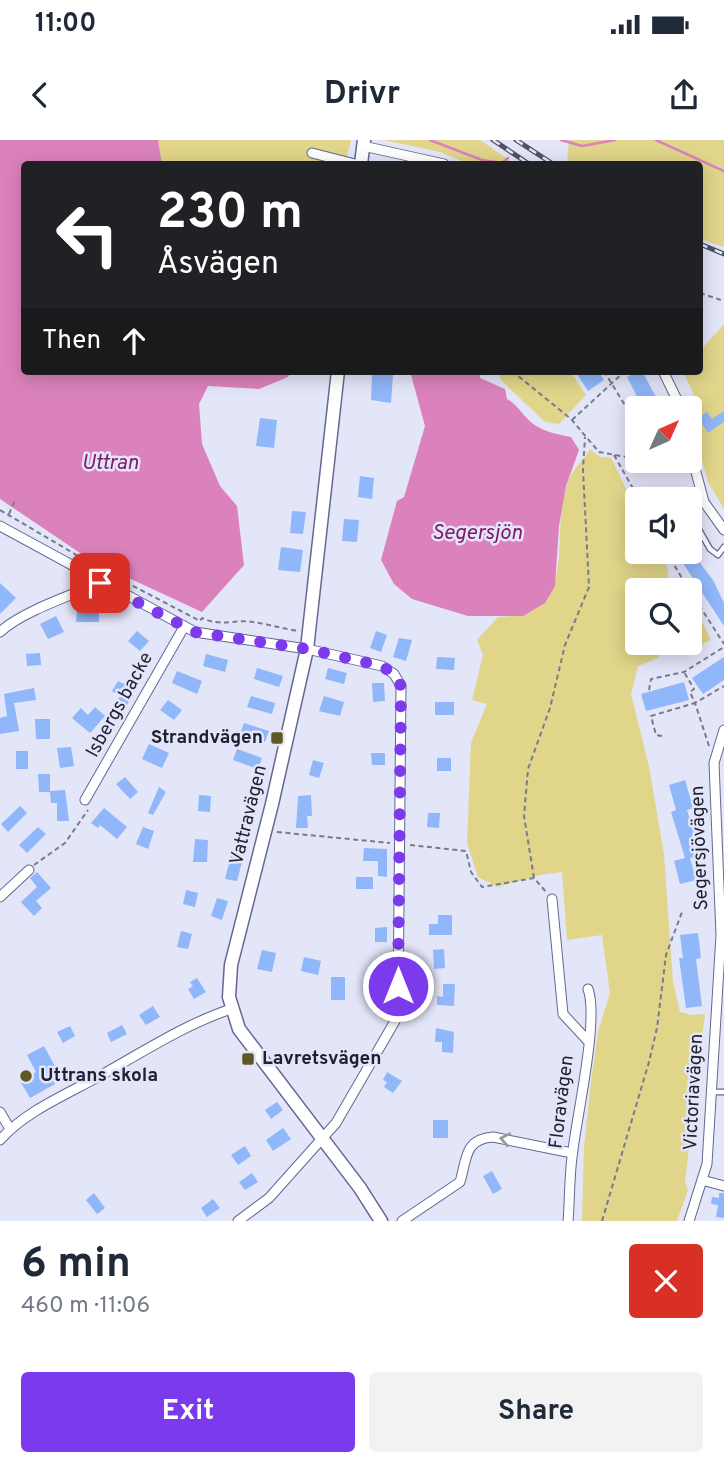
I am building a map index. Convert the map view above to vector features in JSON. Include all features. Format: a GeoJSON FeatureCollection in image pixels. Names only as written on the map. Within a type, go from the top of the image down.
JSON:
{"type":"FeatureCollection","features":[{"type":"Feature","properties":{"kind":"street"},"geometry":{"type":"LineString","coordinates":[[356,161],[363,143],[432,161]]}},
{"type":"Feature","properties":{"kind":"street"},"geometry":{"type":"LineString","coordinates":[[312,152],[344,161]]}},
{"type":"Feature","properties":{"kind":"street","name":"Vattravägen"},"geometry":{"type":"LineString","coordinates":[[338,375],[307,649],[266,831],[231,965],[231,1009],[239,1029],[381,1221]]}},
{"type":"Feature","properties":{"kind":"street"},"geometry":{"type":"LineString","coordinates":[[665,375],[675,396]]}},
{"type":"Feature","properties":{"kind":"street"},"geometry":{"type":"LineString","coordinates":[[696,473],[704,502],[724,530]]}},
{"type":"Feature","properties":{"kind":"street"},"geometry":{"type":"LineString","coordinates":[[0,526],[100,583],[184,626],[219,637],[307,649],[382,666],[394,674],[401,686],[398,1008],[395,1021],[341,1114],[269,1198],[238,1221]]}},
{"type":"Feature","properties":{"kind":"street"},"geometry":{"type":"LineString","coordinates":[[1,629],[27,612],[73,597],[100,583]]}},
{"type":"Feature","properties":{"kind":"street","name":"Isbergs backe"},"geometry":{"type":"LineString","coordinates":[[85,800],[184,626]]}},
{"type":"Feature","properties":{"kind":"street","name":"Segersjövägen"},"geometry":{"type":"LineString","coordinates":[[722,963],[720,821],[714,763],[724,730]]}},
{"type":"Feature","properties":{"kind":"street"},"geometry":{"type":"LineString","coordinates":[[0,897],[29,870]]}},
{"type":"Feature","properties":{"kind":"street"},"geometry":{"type":"LineString","coordinates":[[552,899],[563,1014],[587,1040]]}},
{"type":"Feature","properties":{"kind":"street","name":"Victoriavägen"},"geometry":{"type":"LineString","coordinates":[[689,1221],[707,1164],[712,1092],[719,1046],[722,963]]}},
{"type":"Feature","properties":{"kind":"street","name":"Floravägen"},"geometry":{"type":"LineString","coordinates":[[568,1221],[572,1153],[592,1000],[588,989]]}},
{"type":"Feature","properties":{"kind":"street"},"geometry":{"type":"LineString","coordinates":[[0,1140],[10,1129],[200,1020],[231,1009]]}},
{"type":"Feature","properties":{"kind":"street"},"geometry":{"type":"LineString","coordinates":[[0,1112],[10,1129]]}},
{"type":"Feature","properties":{"kind":"street"},"geometry":{"type":"LineString","coordinates":[[402,1221],[460,1182],[469,1146],[482,1138],[493,1137],[572,1153]]}},
{"type":"Feature","properties":{"kind":"street"},"geometry":{"type":"LineString","coordinates":[[702,1180],[724,1186]]}},
{"type":"Feature","properties":{"kind":"lane"},"geometry":{"type":"LineString","coordinates":[[702,536],[709,549],[719,555],[724,547]]}},
{"type":"Feature","properties":{"kind":"lane"},"geometry":{"type":"LineString","coordinates":[[712,1092],[724,1092]]}},
{"type":"Feature","properties":{"kind":"path"},"geometry":{"type":"LineString","coordinates":[[703,294],[724,301]]}},
{"type":"Feature","properties":{"kind":"path"},"geometry":{"type":"LineString","coordinates":[[517,375],[572,420],[599,452],[625,456]]}},
{"type":"Feature","properties":{"kind":"path"},"geometry":{"type":"LineString","coordinates":[[606,375],[625,405]]}},
{"type":"Feature","properties":{"kind":"path"},"geometry":{"type":"LineString","coordinates":[[572,420],[621,375]]}},
{"type":"Feature","properties":{"kind":"path"},"geometry":{"type":"LineString","coordinates":[[552,899],[534,878],[524,816],[528,769],[550,708],[565,645],[589,587],[583,470],[585,437]]}},
{"type":"Feature","properties":{"kind":"path"},"geometry":{"type":"LineString","coordinates":[[614,454],[632,487]]}},
{"type":"Feature","properties":{"kind":"path"},"geometry":{"type":"LineString","coordinates":[[8,514],[16,498]]}},
{"type":"Feature","properties":{"kind":"path"},"geometry":{"type":"LineString","coordinates":[[0,510],[89,563],[200,621],[202,618],[212,623],[237,624],[250,621],[304,632]]}},
{"type":"Feature","properties":{"kind":"path"},"geometry":{"type":"LineString","coordinates":[[649,690],[651,679],[684,672],[724,645],[702,610]]}},
{"type":"Feature","properties":{"kind":"path"},"geometry":{"type":"LineString","coordinates":[[684,672],[694,689],[690,692],[711,748]]}},
{"type":"Feature","properties":{"kind":"path"},"geometry":{"type":"LineString","coordinates":[[662,736],[656,735],[651,716],[695,703],[724,686]]}},
{"type":"Feature","properties":{"kind":"path"},"geometry":{"type":"LineString","coordinates":[[42,857],[65,843],[79,826],[90,805],[85,800]]}},
{"type":"Feature","properties":{"kind":"path"},"geometry":{"type":"LineString","coordinates":[[266,831],[466,852],[471,872],[482,887],[534,878]]}},
{"type":"Feature","properties":{"kind":"path"},"geometry":{"type":"LineString","coordinates":[[603,1221],[649,1062],[657,1028],[666,955],[682,912]]}},
{"type":"Feature","properties":{"kind":"shaded area"},"geometry":{"type":"Polygon","coordinates":[[[158,140],[351,140],[346,161],[162,161],[158,140]]]}},
{"type":"Feature","properties":{"kind":"shaded area"},"geometry":{"type":"Polygon","coordinates":[[[384,140],[480,140],[511,161],[462,161],[440,152],[384,140]]]}},
{"type":"Feature","properties":{"kind":"shaded area"},"geometry":{"type":"Polygon","coordinates":[[[569,140],[724,140],[724,247],[703,240],[703,161],[567,161],[569,140]]]}},
{"type":"Feature","properties":{"kind":"shaded area"},"geometry":{"type":"Polygon","coordinates":[[[724,324],[724,509],[708,482],[702,460],[702,396],[694,396],[685,375],[703,375],[703,348],[724,324]]]}},
{"type":"Feature","properties":{"kind":"shaded area"},"geometry":{"type":"Polygon","coordinates":[[[499,375],[573,375],[586,395],[559,424],[545,422],[501,380],[499,375]]]}},
{"type":"Feature","properties":{"kind":"shaded area"},"geometry":{"type":"Polygon","coordinates":[[[590,449],[600,457],[611,458],[625,487],[625,564],[666,564],[668,568],[668,578],[625,578],[625,655],[659,655],[658,658],[638,666],[631,694],[649,766],[664,855],[673,982],[680,1012],[705,1014],[685,1182],[688,1190],[677,1221],[582,1221],[584,1146],[591,1082],[598,1032],[610,993],[602,935],[567,940],[562,872],[539,875],[498,887],[478,877],[467,843],[471,743],[487,704],[472,700],[483,655],[477,640],[498,617],[525,613],[542,603],[552,589],[557,571],[562,507],[572,474],[590,449]]]}},
{"type":"Feature","properties":{"kind":"shaded area"},"geometry":{"type":"Polygon","coordinates":[[[702,621],[711,640],[702,644],[702,621]]]}},
{"type":"Feature","properties":{"kind":"water","name":"Uttran"},"geometry":{"type":"Polygon","coordinates":[[[0,140],[158,140],[162,161],[21,161],[21,375],[289,375],[259,389],[208,386],[199,404],[202,444],[220,486],[237,506],[244,565],[202,612],[92,561],[0,499],[0,140]]]}},
{"type":"Feature","properties":{"kind":"water","name":"Segersjön"},"geometry":{"type":"Polygon","coordinates":[[[411,375],[480,375],[480,378],[505,389],[507,399],[536,426],[571,437],[579,450],[566,486],[559,526],[555,586],[545,603],[523,616],[468,616],[412,599],[394,584],[381,560],[397,501],[404,497],[425,426],[411,375]]]}},
{"type":"Feature","properties":{"kind":"building"},"geometry":{"type":"Polygon","coordinates":[[[372,375],[393,375],[391,403],[371,400],[372,375]]]}},
{"type":"Feature","properties":{"kind":"building"},"geometry":{"type":"Polygon","coordinates":[[[578,375],[601,375],[604,380],[588,391],[578,375]]]}},
{"type":"Feature","properties":{"kind":"building"},"geometry":{"type":"Polygon","coordinates":[[[644,375],[656,396],[637,396],[627,377],[644,375]]]}},
{"type":"Feature","properties":{"kind":"building"},"geometry":{"type":"Polygon","coordinates":[[[724,411],[724,422],[708,433],[702,424],[702,415],[707,412],[712,419],[724,411]]]}},
{"type":"Feature","properties":{"kind":"building"},"geometry":{"type":"Polygon","coordinates":[[[260,418],[277,420],[274,448],[256,446],[260,418]]]}},
{"type":"Feature","properties":{"kind":"building"},"geometry":{"type":"Polygon","coordinates":[[[360,476],[374,478],[372,499],[358,497],[360,476]]]}},
{"type":"Feature","properties":{"kind":"building"},"geometry":{"type":"Polygon","coordinates":[[[292,511],[306,512],[303,534],[290,533],[292,511]]]}},
{"type":"Feature","properties":{"kind":"building"},"geometry":{"type":"Polygon","coordinates":[[[344,519],[359,520],[357,542],[342,541],[344,519]]]}},
{"type":"Feature","properties":{"kind":"building"},"geometry":{"type":"Polygon","coordinates":[[[281,547],[303,550],[300,572],[278,570],[281,547]]]}},
{"type":"Feature","properties":{"kind":"building"},"geometry":{"type":"Polygon","coordinates":[[[683,564],[701,564],[713,580],[724,603],[724,626],[702,592],[702,578],[693,578],[683,564]]]}},
{"type":"Feature","properties":{"kind":"building"},"geometry":{"type":"Polygon","coordinates":[[[0,583],[16,598],[0,614],[0,583]]]}},
{"type":"Feature","properties":{"kind":"building"},"geometry":{"type":"Polygon","coordinates":[[[77,610],[99,611],[99,622],[76,622],[77,610]]]}},
{"type":"Feature","properties":{"kind":"building"},"geometry":{"type":"Polygon","coordinates":[[[56,616],[64,632],[48,639],[40,624],[56,616]]]}},
{"type":"Feature","properties":{"kind":"building"},"geometry":{"type":"Polygon","coordinates":[[[137,631],[149,641],[140,651],[128,641],[137,631]]]}},
{"type":"Feature","properties":{"kind":"building"},"geometry":{"type":"Polygon","coordinates":[[[376,631],[387,635],[381,652],[370,648],[376,631]]]}},
{"type":"Feature","properties":{"kind":"building"},"geometry":{"type":"Polygon","coordinates":[[[399,638],[412,640],[406,661],[393,657],[399,638]]]}},
{"type":"Feature","properties":{"kind":"building"},"geometry":{"type":"Polygon","coordinates":[[[40,653],[41,665],[27,666],[26,654],[40,653]]]}},
{"type":"Feature","properties":{"kind":"building"},"geometry":{"type":"Polygon","coordinates":[[[206,654],[228,660],[225,672],[203,666],[206,654]]]}},
{"type":"Feature","properties":{"kind":"building"},"geometry":{"type":"Polygon","coordinates":[[[437,657],[455,658],[454,670],[436,669],[437,657]]]}},
{"type":"Feature","properties":{"kind":"building"},"geometry":{"type":"Polygon","coordinates":[[[724,657],[724,680],[703,694],[692,678],[724,657]]]}},
{"type":"Feature","properties":{"kind":"building"},"geometry":{"type":"Polygon","coordinates":[[[257,668],[283,676],[279,687],[254,679],[257,668]]]}},
{"type":"Feature","properties":{"kind":"building"},"geometry":{"type":"Polygon","coordinates":[[[328,668],[347,673],[344,684],[325,679],[328,668]]]}},
{"type":"Feature","properties":{"kind":"building"},"geometry":{"type":"Polygon","coordinates":[[[177,671],[202,681],[197,694],[172,683],[177,671]]]}},
{"type":"Feature","properties":{"kind":"building"},"geometry":{"type":"Polygon","coordinates":[[[118,681],[135,690],[126,707],[117,702],[120,696],[112,691],[118,681]]]}},
{"type":"Feature","properties":{"kind":"building"},"geometry":{"type":"Polygon","coordinates":[[[684,682],[689,700],[646,711],[641,694],[684,682]]]}},
{"type":"Feature","properties":{"kind":"building"},"geometry":{"type":"Polygon","coordinates":[[[372,683],[384,683],[385,701],[373,702],[372,683]]]}},
{"type":"Feature","properties":{"kind":"building"},"geometry":{"type":"Polygon","coordinates":[[[34,688],[36,700],[14,703],[19,731],[0,734],[0,718],[7,716],[4,694],[34,688]]]}},
{"type":"Feature","properties":{"kind":"building"},"geometry":{"type":"Polygon","coordinates":[[[251,696],[275,703],[272,714],[247,707],[251,696]]]}},
{"type":"Feature","properties":{"kind":"building"},"geometry":{"type":"Polygon","coordinates":[[[324,696],[344,702],[340,716],[319,711],[324,696]]]}},
{"type":"Feature","properties":{"kind":"building"},"geometry":{"type":"Polygon","coordinates":[[[168,700],[182,710],[174,720],[160,710],[168,700]]]}},
{"type":"Feature","properties":{"kind":"building"},"geometry":{"type":"Polygon","coordinates":[[[435,702],[454,702],[454,715],[435,715],[435,702]]]}},
{"type":"Feature","properties":{"kind":"building"},"geometry":{"type":"Polygon","coordinates":[[[95,707],[105,716],[90,733],[72,718],[81,708],[88,715],[95,707]]]}},
{"type":"Feature","properties":{"kind":"building"},"geometry":{"type":"Polygon","coordinates":[[[35,719],[50,719],[50,739],[36,739],[35,719]]]}},
{"type":"Feature","properties":{"kind":"building"},"geometry":{"type":"Polygon","coordinates":[[[244,723],[269,731],[265,742],[240,734],[244,723]]]}},
{"type":"Feature","properties":{"kind":"building"},"geometry":{"type":"Polygon","coordinates":[[[149,744],[169,753],[162,768],[142,759],[149,744]]]}},
{"type":"Feature","properties":{"kind":"building"},"geometry":{"type":"Polygon","coordinates":[[[71,747],[74,766],[60,768],[57,748],[71,747]]]}},
{"type":"Feature","properties":{"kind":"building"},"geometry":{"type":"Polygon","coordinates":[[[237,749],[262,758],[258,769],[233,760],[237,749]]]}},
{"type":"Feature","properties":{"kind":"building"},"geometry":{"type":"Polygon","coordinates":[[[16,751],[28,751],[28,769],[16,769],[16,751]]]}},
{"type":"Feature","properties":{"kind":"building"},"geometry":{"type":"Polygon","coordinates":[[[371,753],[385,753],[385,765],[372,765],[371,753]]]}},
{"type":"Feature","properties":{"kind":"building"},"geometry":{"type":"Polygon","coordinates":[[[437,758],[451,758],[451,771],[437,771],[437,758]]]}},
{"type":"Feature","properties":{"kind":"building"},"geometry":{"type":"Polygon","coordinates":[[[313,760],[324,763],[319,778],[309,775],[313,760]]]}},
{"type":"Feature","properties":{"kind":"building"},"geometry":{"type":"Polygon","coordinates":[[[38,774],[50,774],[50,791],[65,790],[69,821],[57,821],[57,803],[51,803],[50,792],[39,792],[38,774]]]}},
{"type":"Feature","properties":{"kind":"building"},"geometry":{"type":"Polygon","coordinates":[[[125,777],[138,792],[130,799],[116,784],[125,777]]]}},
{"type":"Feature","properties":{"kind":"building"},"geometry":{"type":"Polygon","coordinates":[[[685,780],[693,808],[687,810],[701,855],[690,858],[696,880],[680,884],[674,861],[685,858],[671,812],[676,810],[669,785],[685,780]]]}},
{"type":"Feature","properties":{"kind":"building"},"geometry":{"type":"Polygon","coordinates":[[[159,787],[166,792],[153,815],[148,813],[159,787]]]}},
{"type":"Feature","properties":{"kind":"building"},"geometry":{"type":"Polygon","coordinates":[[[199,795],[211,796],[210,812],[198,811],[199,795]]]}},
{"type":"Feature","properties":{"kind":"building"},"geometry":{"type":"Polygon","coordinates":[[[311,795],[312,816],[307,816],[308,828],[296,828],[298,796],[311,795]]]}},
{"type":"Feature","properties":{"kind":"building"},"geometry":{"type":"Polygon","coordinates":[[[20,806],[27,813],[8,832],[1,824],[20,806]]]}},
{"type":"Feature","properties":{"kind":"building"},"geometry":{"type":"Polygon","coordinates":[[[104,808],[127,827],[117,839],[100,825],[98,828],[91,823],[104,808]]]}},
{"type":"Feature","properties":{"kind":"building"},"geometry":{"type":"Polygon","coordinates":[[[428,813],[440,813],[439,828],[427,827],[428,813]]]}},
{"type":"Feature","properties":{"kind":"building"},"geometry":{"type":"Polygon","coordinates":[[[38,827],[46,834],[27,853],[19,845],[38,827]]]}},
{"type":"Feature","properties":{"kind":"building"},"geometry":{"type":"Polygon","coordinates":[[[143,827],[154,831],[148,849],[136,844],[143,827]]]}},
{"type":"Feature","properties":{"kind":"building"},"geometry":{"type":"Polygon","coordinates":[[[195,839],[208,840],[207,862],[193,862],[195,839]]]}},
{"type":"Feature","properties":{"kind":"building"},"geometry":{"type":"Polygon","coordinates":[[[364,848],[387,849],[387,877],[378,876],[378,861],[363,861],[364,848]]]}},
{"type":"Feature","properties":{"kind":"building"},"geometry":{"type":"Polygon","coordinates":[[[231,855],[243,858],[237,881],[225,879],[231,855]]]}},
{"type":"Feature","properties":{"kind":"building"},"geometry":{"type":"Polygon","coordinates":[[[37,872],[51,888],[36,901],[42,908],[34,916],[21,902],[37,887],[30,878],[37,872]]]}},
{"type":"Feature","properties":{"kind":"building"},"geometry":{"type":"Polygon","coordinates":[[[356,877],[373,877],[373,889],[356,889],[356,877]]]}},
{"type":"Feature","properties":{"kind":"building"},"geometry":{"type":"Polygon","coordinates":[[[186,890],[198,893],[195,907],[183,904],[186,890]]]}},
{"type":"Feature","properties":{"kind":"building"},"geometry":{"type":"Polygon","coordinates":[[[217,898],[228,901],[222,920],[211,916],[217,898]]]}},
{"type":"Feature","properties":{"kind":"building"},"geometry":{"type":"Polygon","coordinates":[[[438,915],[452,915],[452,935],[429,935],[429,924],[438,924],[438,915]]]}},
{"type":"Feature","properties":{"kind":"building"},"geometry":{"type":"Polygon","coordinates":[[[387,927],[387,942],[375,942],[375,928],[387,927]]]}},
{"type":"Feature","properties":{"kind":"building"},"geometry":{"type":"Polygon","coordinates":[[[181,931],[192,934],[188,949],[177,947],[181,931]]]}},
{"type":"Feature","properties":{"kind":"building"},"geometry":{"type":"Polygon","coordinates":[[[698,933],[701,958],[696,959],[702,1006],[686,1008],[679,958],[683,958],[680,935],[698,933]]]}},
{"type":"Feature","properties":{"kind":"building"},"geometry":{"type":"Polygon","coordinates":[[[444,949],[445,968],[434,969],[433,950],[444,949]]]}},
{"type":"Feature","properties":{"kind":"building"},"geometry":{"type":"Polygon","coordinates":[[[262,950],[276,953],[272,972],[257,969],[262,950]]]}},
{"type":"Feature","properties":{"kind":"building"},"geometry":{"type":"Polygon","coordinates":[[[304,957],[321,961],[318,975],[301,971],[304,957]]]}},
{"type":"Feature","properties":{"kind":"building"},"geometry":{"type":"Polygon","coordinates":[[[371,976],[382,976],[383,992],[371,992],[371,976]]]}},
{"type":"Feature","properties":{"kind":"building"},"geometry":{"type":"Polygon","coordinates":[[[331,977],[345,977],[345,1000],[331,1000],[331,977]]]}},
{"type":"Feature","properties":{"kind":"building"},"geometry":{"type":"Polygon","coordinates":[[[197,978],[206,992],[194,999],[188,989],[193,986],[190,982],[197,978]]]}},
{"type":"Feature","properties":{"kind":"building"},"geometry":{"type":"Polygon","coordinates":[[[443,984],[455,984],[454,1006],[437,1005],[437,996],[443,997],[443,984]]]}},
{"type":"Feature","properties":{"kind":"building"},"geometry":{"type":"Polygon","coordinates":[[[153,1006],[160,1017],[146,1025],[139,1015],[153,1006]]]}},
{"type":"Feature","properties":{"kind":"building"},"geometry":{"type":"Polygon","coordinates":[[[122,1025],[127,1034],[111,1042],[107,1033],[122,1025]]]}},
{"type":"Feature","properties":{"kind":"building"},"geometry":{"type":"Polygon","coordinates":[[[70,1026],[75,1036],[63,1043],[57,1032],[70,1026]]]}},
{"type":"Feature","properties":{"kind":"building"},"geometry":{"type":"Polygon","coordinates":[[[436,1028],[454,1032],[453,1053],[442,1052],[442,1042],[435,1042],[436,1028]]]}},
{"type":"Feature","properties":{"kind":"building"},"geometry":{"type":"Polygon","coordinates":[[[44,1046],[57,1070],[49,1074],[55,1084],[30,1098],[20,1081],[36,1072],[27,1055],[44,1046]]]}},
{"type":"Feature","properties":{"kind":"building"},"geometry":{"type":"Polygon","coordinates":[[[387,1072],[402,1081],[393,1093],[384,1087],[387,1082],[383,1080],[387,1072]]]}},
{"type":"Feature","properties":{"kind":"building"},"geometry":{"type":"Polygon","coordinates":[[[277,1102],[283,1110],[271,1119],[265,1110],[277,1102]]]}},
{"type":"Feature","properties":{"kind":"building"},"geometry":{"type":"Polygon","coordinates":[[[433,1120],[448,1120],[448,1138],[433,1138],[433,1120]]]}},
{"type":"Feature","properties":{"kind":"building"},"geometry":{"type":"Polygon","coordinates":[[[283,1128],[291,1139],[273,1151],[266,1140],[283,1128]]]}},
{"type":"Feature","properties":{"kind":"building"},"geometry":{"type":"Polygon","coordinates":[[[245,1146],[251,1156],[238,1165],[231,1155],[245,1146]]]}},
{"type":"Feature","properties":{"kind":"building"},"geometry":{"type":"Polygon","coordinates":[[[492,1171],[502,1189],[493,1194],[483,1176],[492,1171]]]}},
{"type":"Feature","properties":{"kind":"building"},"geometry":{"type":"Polygon","coordinates":[[[252,1173],[258,1182],[245,1190],[239,1182],[252,1173]]]}},
{"type":"Feature","properties":{"kind":"building"},"geometry":{"type":"Polygon","coordinates":[[[94,1193],[105,1208],[97,1214],[86,1200],[94,1193]]]}},
{"type":"Feature","properties":{"kind":"building"},"geometry":{"type":"Polygon","coordinates":[[[719,1193],[724,1193],[724,1218],[716,1217],[718,1205],[711,1204],[712,1197],[719,1198],[719,1193]]]}},
{"type":"Feature","properties":{"kind":"building"},"geometry":{"type":"Polygon","coordinates":[[[213,1199],[220,1208],[207,1217],[201,1208],[213,1199]]]}},
{"type":"Feature","properties":{"kind":"waterway"},"geometry":{"type":"LineString","coordinates":[[430,140],[489,161]]}},
{"type":"Feature","properties":{"kind":"waterway"},"geometry":{"type":"LineString","coordinates":[[561,140],[582,146],[615,140]]}},
{"type":"Feature","properties":{"kind":"waterway"},"geometry":{"type":"LineString","coordinates":[[656,140],[702,161]]}},
{"type":"Feature","properties":{"kind":"waterway"},"geometry":{"type":"LineString","coordinates":[[504,161],[508,158]]}},
{"type":"Feature","properties":{"kind":"waterway"},"geometry":{"type":"LineString","coordinates":[[703,161],[724,171]]}},
{"type":"Feature","properties":{"kind":"railway"},"geometry":{"type":"LineString","coordinates":[[493,140],[524,161]]}},
{"type":"Feature","properties":{"kind":"railway"},"geometry":{"type":"LineString","coordinates":[[516,140],[548,161]]}},
{"type":"Feature","properties":{"kind":"railway"},"geometry":{"type":"LineString","coordinates":[[703,245],[724,254]]}},
{"type":"Feature","properties":{"kind":"place","name":"Strandvägen"},"geometry":{"type":"Point","coordinates":[277,738]}},
{"type":"Feature","properties":{"kind":"place","name":"Lavretsvägen"},"geometry":{"type":"Point","coordinates":[248,1059]}},
{"type":"Feature","properties":{"kind":"place","name":"Uttrans skola"},"geometry":{"type":"Point","coordinates":[26,1076]}},
{"type":"Feature","properties":{"kind":"route"},"geometry":{"type":"LineString","coordinates":[[100,583],[195,632],[323,652],[382,666],[394,674],[401,686],[398,986]]}}]}
